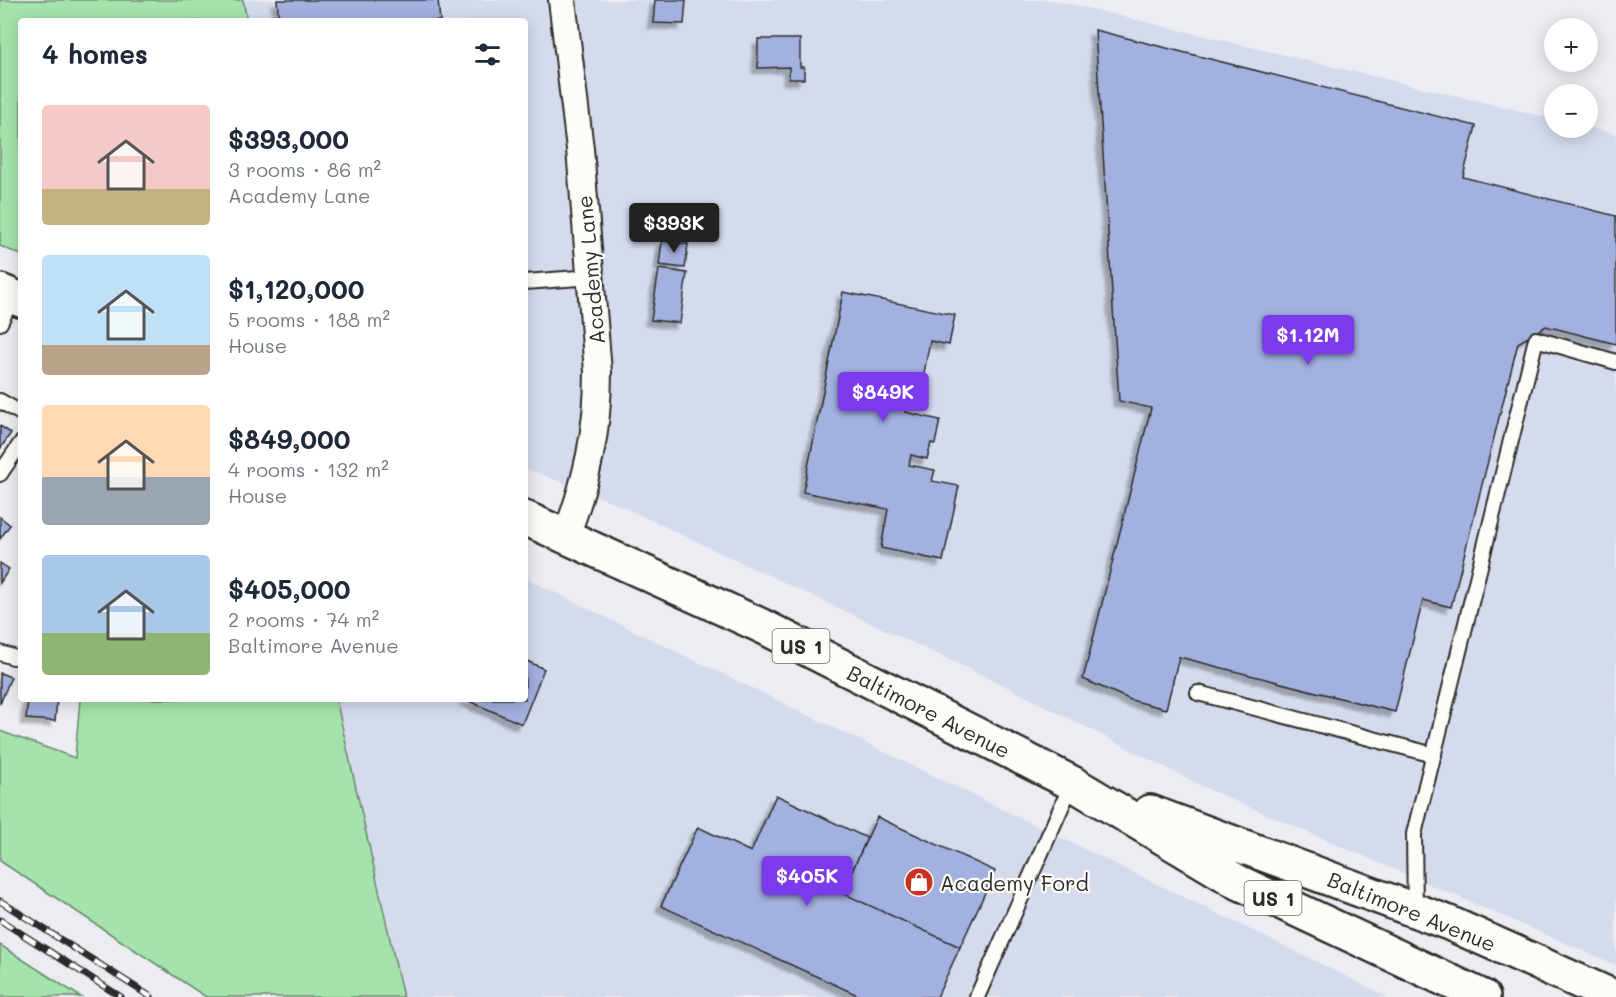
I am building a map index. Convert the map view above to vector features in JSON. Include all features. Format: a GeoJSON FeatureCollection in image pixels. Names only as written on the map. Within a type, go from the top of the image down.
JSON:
{"type":"FeatureCollection","features":[{"type":"Feature","properties":{"kind":"main road","name":"Baltimore Avenue"},"geometry":{"type":"LineString","coordinates":[[528,519],[764,627],[1072,783],[1236,881],[1483,997]]}},
{"type":"Feature","properties":{"kind":"main road","name":"Baltimore Avenue"},"geometry":{"type":"LineString","coordinates":[[1072,783],[1449,923],[1614,997]]}},
{"type":"Feature","properties":{"kind":"street","name":"Academy Lane"},"geometry":{"type":"LineString","coordinates":[[562,0],[592,277],[597,339],[598,406],[590,466],[566,536]]}},
{"type":"Feature","properties":{"kind":"lane"},"geometry":{"type":"LineString","coordinates":[[528,282],[592,277]]}},
{"type":"Feature","properties":{"kind":"lane"},"geometry":{"type":"LineString","coordinates":[[1415,910],[1414,834],[1536,339],[1616,362]]}},
{"type":"Feature","properties":{"kind":"lane"},"geometry":{"type":"LineString","coordinates":[[0,401],[18,411]]}},
{"type":"Feature","properties":{"kind":"lane"},"geometry":{"type":"LineString","coordinates":[[0,474],[18,447]]}},
{"type":"Feature","properties":{"kind":"lane"},"geometry":{"type":"LineString","coordinates":[[1198,693],[1434,755]]}},
{"type":"Feature","properties":{"kind":"lane"},"geometry":{"type":"LineString","coordinates":[[977,997],[1072,783]]}},
{"type":"Feature","properties":{"kind":"shaded area"},"geometry":{"type":"Polygon","coordinates":[[[243,0],[1053,0],[1544,117],[1544,138],[1598,138],[1598,130],[1616,134],[1616,965],[1210,790],[1001,684],[612,502],[528,469],[528,18],[246,18],[243,0]]]}},
{"type":"Feature","properties":{"kind":"shaded area"},"geometry":{"type":"Polygon","coordinates":[[[528,579],[1388,997],[403,997],[337,702],[528,702],[528,579]]]}},
{"type":"Feature","properties":{"kind":"green space"},"geometry":{"type":"Polygon","coordinates":[[[0,0],[243,0],[246,18],[18,18],[18,254],[0,246],[0,0]]]}},
{"type":"Feature","properties":{"kind":"green space"},"geometry":{"type":"Polygon","coordinates":[[[80,702],[337,702],[403,997],[206,997],[0,861],[0,731],[75,758],[80,702]]]}},
{"type":"Feature","properties":{"kind":"green space"},"geometry":{"type":"Polygon","coordinates":[[[0,945],[81,997],[0,997],[0,945]]]}},
{"type":"Feature","properties":{"kind":"building"},"geometry":{"type":"Polygon","coordinates":[[[277,0],[438,0],[440,18],[279,18],[277,0]]]}},
{"type":"Feature","properties":{"kind":"building"},"geometry":{"type":"Polygon","coordinates":[[[655,0],[686,0],[684,24],[653,23],[655,0]]]}},
{"type":"Feature","properties":{"kind":"building"},"geometry":{"type":"Polygon","coordinates":[[[1095,30],[1476,126],[1463,177],[1616,216],[1616,344],[1546,326],[1518,343],[1451,607],[1423,600],[1395,712],[1179,657],[1166,709],[1131,700],[1083,679],[1151,408],[1119,401],[1095,30]]]}},
{"type":"Feature","properties":{"kind":"building"},"geometry":{"type":"Polygon","coordinates":[[[758,39],[800,39],[800,67],[804,67],[804,79],[789,79],[789,67],[758,68],[758,39]]]}},
{"type":"Feature","properties":{"kind":"building"},"geometry":{"type":"Polygon","coordinates":[[[662,241],[688,244],[685,268],[659,265],[662,241]]]}},
{"type":"Feature","properties":{"kind":"building"},"geometry":{"type":"Polygon","coordinates":[[[659,269],[687,273],[680,323],[651,320],[659,269]]]}},
{"type":"Feature","properties":{"kind":"building"},"geometry":{"type":"Polygon","coordinates":[[[843,292],[955,315],[949,345],[930,341],[918,405],[907,403],[905,412],[940,420],[935,444],[931,443],[927,459],[911,455],[909,465],[935,470],[932,481],[959,486],[943,561],[881,548],[888,509],[803,492],[843,292]]]}},
{"type":"Feature","properties":{"kind":"building"},"geometry":{"type":"Polygon","coordinates":[[[0,426],[11,433],[0,449],[0,426]]]}},
{"type":"Feature","properties":{"kind":"building"},"geometry":{"type":"Polygon","coordinates":[[[0,517],[10,525],[0,539],[0,517]]]}},
{"type":"Feature","properties":{"kind":"building"},"geometry":{"type":"Polygon","coordinates":[[[0,563],[9,569],[0,583],[0,563]]]}},
{"type":"Feature","properties":{"kind":"building"},"geometry":{"type":"Polygon","coordinates":[[[528,661],[544,669],[522,724],[471,702],[528,702],[528,661]]]}},
{"type":"Feature","properties":{"kind":"building"},"geometry":{"type":"Polygon","coordinates":[[[0,673],[11,677],[0,704],[0,673]]]}},
{"type":"Feature","properties":{"kind":"building"},"geometry":{"type":"Polygon","coordinates":[[[28,702],[57,702],[55,721],[26,719],[28,702]]]}},
{"type":"Feature","properties":{"kind":"building"},"geometry":{"type":"Polygon","coordinates":[[[776,795],[867,838],[842,893],[960,947],[937,997],[862,997],[661,906],[698,827],[751,852],[776,795]]]}},
{"type":"Feature","properties":{"kind":"building","name":"Academy Ford"},"geometry":{"type":"Polygon","coordinates":[[[877,817],[995,871],[960,947],[842,893],[877,817]]]}},
{"type":"Feature","properties":{"kind":"railway"},"geometry":{"type":"LineString","coordinates":[[0,901],[151,997]]}},
{"type":"Feature","properties":{"kind":"railway"},"geometry":{"type":"LineString","coordinates":[[0,920],[121,997]]}},
{"type":"Feature","properties":{"kind":"place","name":"Academy Ford"},"geometry":{"type":"Point","coordinates":[919,882]}}]}
